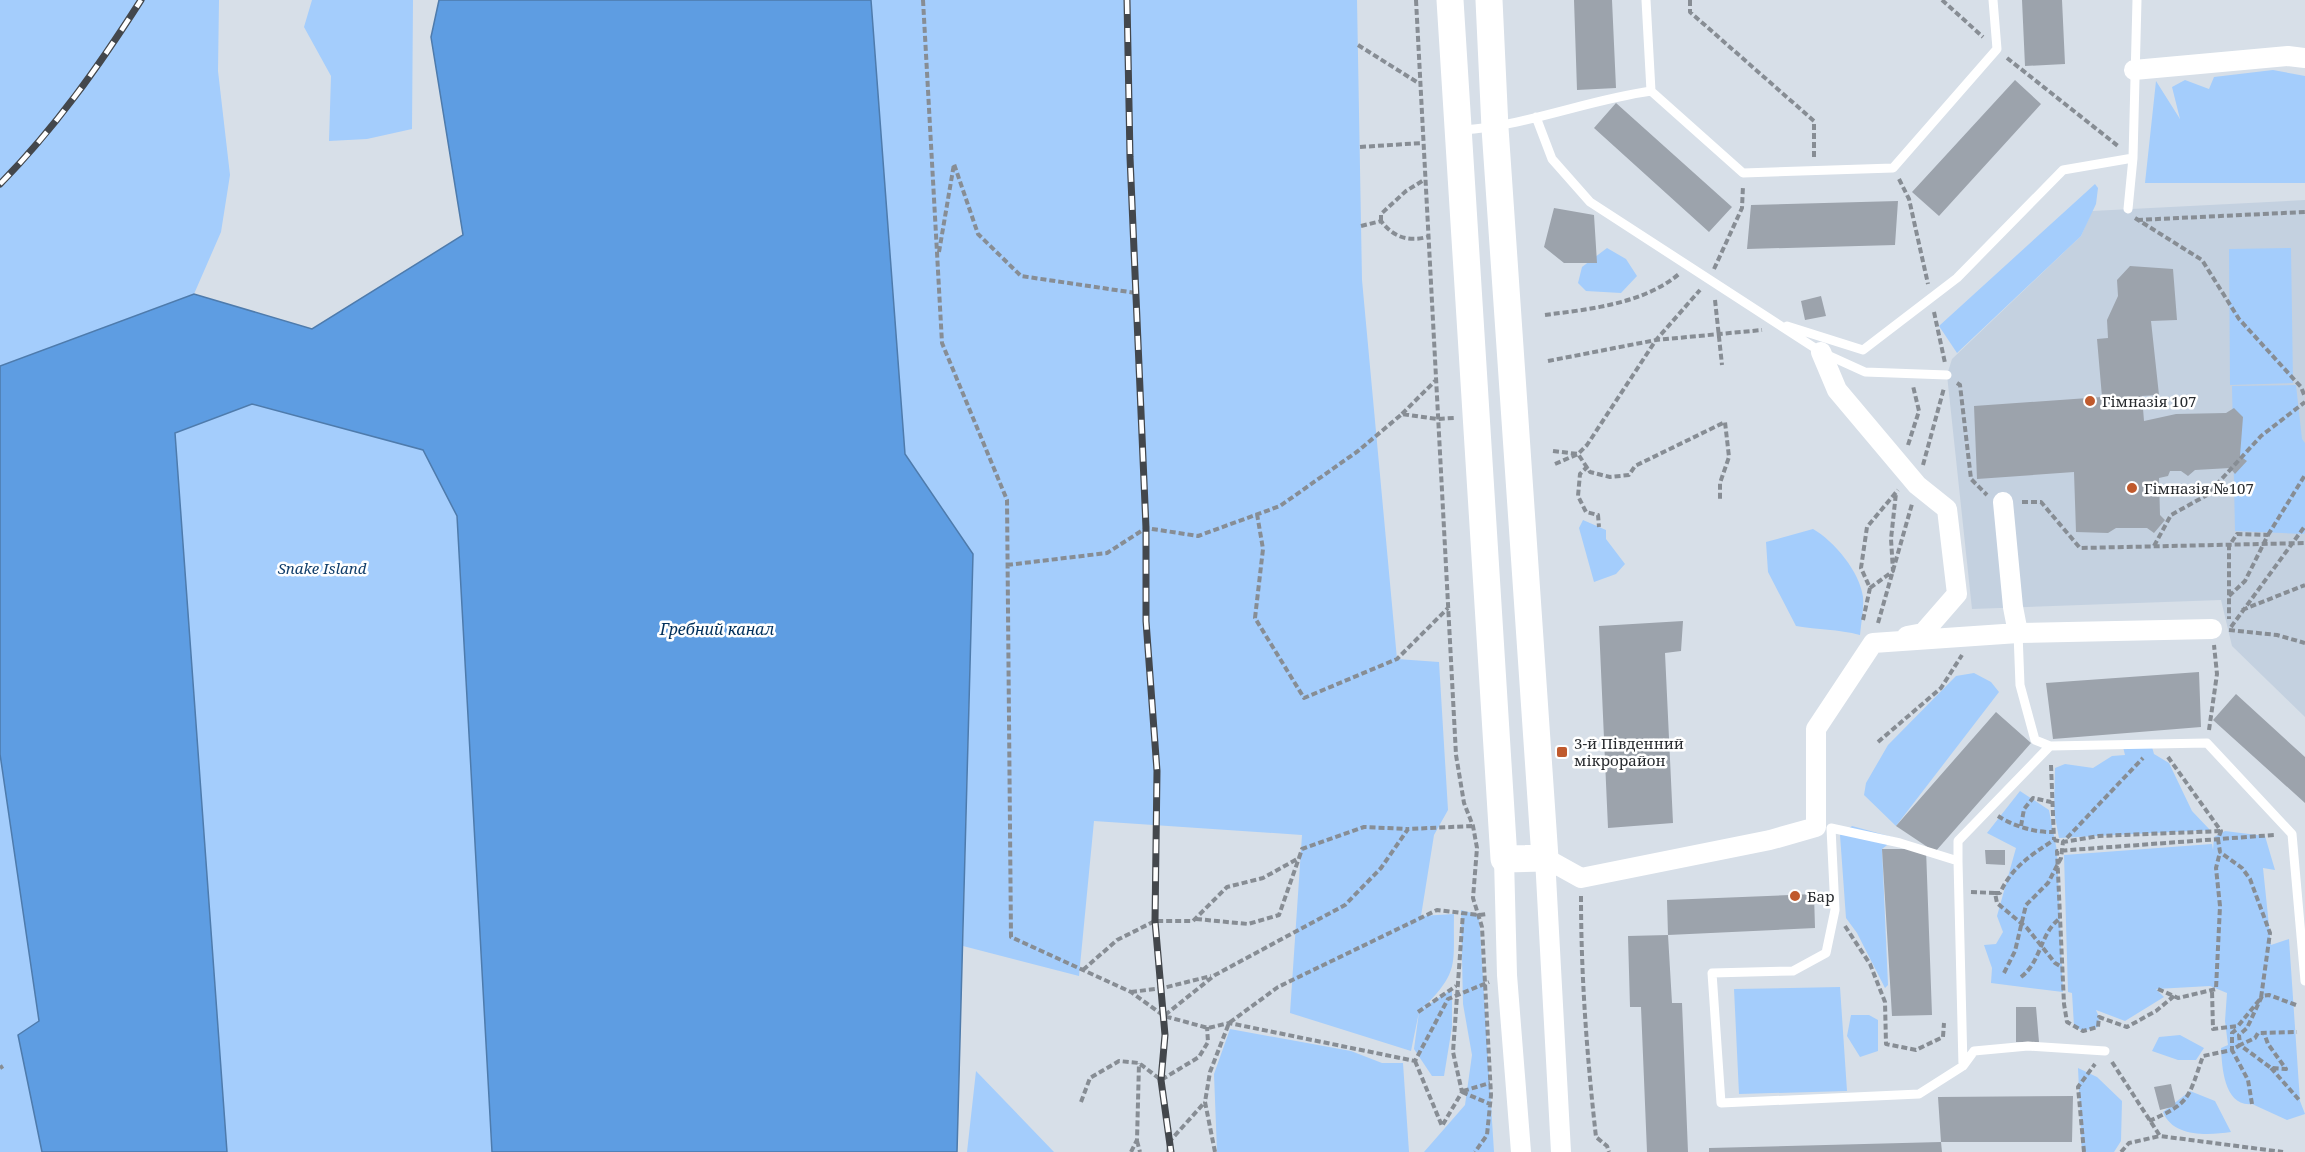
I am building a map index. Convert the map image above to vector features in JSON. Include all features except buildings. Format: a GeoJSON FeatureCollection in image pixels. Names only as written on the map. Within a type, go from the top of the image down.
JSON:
{"type":"FeatureCollection","features":[{"type":"Feature","properties":{"kind":"street"},"geometry":{"type":"LineString","coordinates":[[1450,0],[1502,823],[1507,975],[1521,1152]]}},
{"type":"Feature","properties":{"kind":"street"},"geometry":{"type":"LineString","coordinates":[[1489,0],[1495,128],[1545,858],[1561,1152]]}},
{"type":"Feature","properties":{"kind":"street"},"geometry":{"type":"LineString","coordinates":[[2134,70],[2288,56],[2305,58]]}},
{"type":"Feature","properties":{"kind":"street"},"geometry":{"type":"LineString","coordinates":[[1504,859],[1545,858],[1581,878],[1824,828],[1816,729],[1873,643],[1923,633],[1957,594],[1947,509],[1917,485],[1837,390],[1821,352]]}},
{"type":"Feature","properties":{"kind":"street"},"geometry":{"type":"LineString","coordinates":[[2004,502],[2013,608],[2018,633]]}},
{"type":"Feature","properties":{"kind":"street"},"geometry":{"type":"LineString","coordinates":[[1873,643],[2018,633],[2220,629]]}},
{"type":"Feature","properties":{"kind":"lane"},"geometry":{"type":"LineString","coordinates":[[1646,0],[1651,91],[1743,173],[1893,168],[1997,50],[1993,0]]}},
{"type":"Feature","properties":{"kind":"lane"},"geometry":{"type":"LineString","coordinates":[[2128,209],[2133,158],[2137,0]]}},
{"type":"Feature","properties":{"kind":"lane"},"geometry":{"type":"LineString","coordinates":[[1457,130],[1495,128],[1615,96],[1651,91]]}},
{"type":"Feature","properties":{"kind":"lane"},"geometry":{"type":"LineString","coordinates":[[1536,117],[1552,159],[1590,202],[1821,352],[1865,372],[1947,375]]}},
{"type":"Feature","properties":{"kind":"lane"},"geometry":{"type":"LineString","coordinates":[[1776,322],[1863,350],[1957,278],[2063,170],[2133,158]]}},
{"type":"Feature","properties":{"kind":"lane"},"geometry":{"type":"LineString","coordinates":[[2018,633],[2020,685],[2035,740],[2050,746],[2207,743],[2292,834],[2305,981]]}},
{"type":"Feature","properties":{"kind":"lane"},"geometry":{"type":"LineString","coordinates":[[1963,1066],[1958,841],[2050,746]]}},
{"type":"Feature","properties":{"kind":"lane"},"geometry":{"type":"LineString","coordinates":[[1958,861],[1900,843],[1824,828],[1834,915],[1826,953],[1792,971],[1713,973],[1721,1103],[1919,1094],[1963,1066],[1974,1051],[2028,1046],[2105,1051]]}},
{"type":"Feature","properties":{"kind":"path"},"geometry":{"type":"LineString","coordinates":[[923,0],[942,343],[1007,500],[1011,937],[1131,992],[1164,1016],[1208,1027],[1228,1023],[1415,1060]]}},
{"type":"Feature","properties":{"kind":"path"},"geometry":{"type":"LineString","coordinates":[[1416,0],[1456,755],[1464,803],[1473,826],[1477,848],[1473,898],[1482,927],[1490,1083],[1487,1135],[1475,1152]]}},
{"type":"Feature","properties":{"kind":"path"},"geometry":{"type":"LineString","coordinates":[[1690,0],[1690,12],[1814,121],[1814,170]]}},
{"type":"Feature","properties":{"kind":"path"},"geometry":{"type":"LineString","coordinates":[[1942,0],[1997,50]]}},
{"type":"Feature","properties":{"kind":"path"},"geometry":{"type":"LineString","coordinates":[[1358,45],[1420,85]]}},
{"type":"Feature","properties":{"kind":"path"},"geometry":{"type":"LineString","coordinates":[[2021,70],[2133,158]]}},
{"type":"Feature","properties":{"kind":"path"},"geometry":{"type":"LineString","coordinates":[[1360,147],[1422,143]]}},
{"type":"Feature","properties":{"kind":"path"},"geometry":{"type":"LineString","coordinates":[[938,262],[954,164],[978,234],[1021,276],[1136,294]]}},
{"type":"Feature","properties":{"kind":"path"},"geometry":{"type":"LineString","coordinates":[[1893,168],[1909,198],[1917,231]]}},
{"type":"Feature","properties":{"kind":"path"},"geometry":{"type":"LineString","coordinates":[[1555,464],[1578,454],[1587,444],[1656,340],[1709,279],[1742,208],[1743,173]]}},
{"type":"Feature","properties":{"kind":"path"},"geometry":{"type":"LineString","coordinates":[[1424,180],[1406,191],[1381,214],[1382,221],[1389,232],[1413,240],[1427,237]]}},
{"type":"Feature","properties":{"kind":"path"},"geometry":{"type":"LineString","coordinates":[[2128,209],[2136,220],[2202,260],[2239,319],[2301,387],[2305,397]]}},
{"type":"Feature","properties":{"kind":"path"},"geometry":{"type":"LineString","coordinates":[[2136,220],[2305,212]]}},
{"type":"Feature","properties":{"kind":"path"},"geometry":{"type":"LineString","coordinates":[[1361,226],[1382,221]]}},
{"type":"Feature","properties":{"kind":"path"},"geometry":{"type":"LineString","coordinates":[[1545,315],[1608,306],[1667,284],[1689,266]]}},
{"type":"Feature","properties":{"kind":"path"},"geometry":{"type":"LineString","coordinates":[[1709,279],[1718,310],[1722,365]]}},
{"type":"Feature","properties":{"kind":"path"},"geometry":{"type":"LineString","coordinates":[[1548,361],[1656,340],[1767,329],[1776,322]]}},
{"type":"Feature","properties":{"kind":"path"},"geometry":{"type":"LineString","coordinates":[[1893,571],[1891,540],[1897,492],[1918,411],[1910,374]]}},
{"type":"Feature","properties":{"kind":"path"},"geometry":{"type":"LineString","coordinates":[[1873,643],[1947,375],[1960,386],[1971,479],[1993,502],[2041,502],[2080,548],[2264,546],[2305,543]]}},
{"type":"Feature","properties":{"kind":"path"},"geometry":{"type":"LineString","coordinates":[[1007,565],[1107,553],[1146,528],[1198,536],[1280,506],[1358,451],[1402,414],[1435,380]]}},
{"type":"Feature","properties":{"kind":"path"},"geometry":{"type":"LineString","coordinates":[[2153,547],[2171,515],[2207,495],[2261,436],[2305,402]]}},
{"type":"Feature","properties":{"kind":"path"},"geometry":{"type":"LineString","coordinates":[[1402,414],[1437,419],[1475,417]]}},
{"type":"Feature","properties":{"kind":"path"},"geometry":{"type":"LineString","coordinates":[[1553,452],[1578,454],[1590,472],[1610,477],[1629,475],[1635,466],[1725,422],[1729,457],[1720,483],[1720,501]]}},
{"type":"Feature","properties":{"kind":"path"},"geometry":{"type":"LineString","coordinates":[[1588,466],[1580,474],[1578,496],[1586,512],[1598,515],[1599,527]]}},
{"type":"Feature","properties":{"kind":"path"},"geometry":{"type":"LineString","coordinates":[[2229,596],[2245,581],[2268,535],[2305,475]]}},
{"type":"Feature","properties":{"kind":"path"},"geometry":{"type":"LineString","coordinates":[[1863,620],[1870,588],[1861,568],[1867,527],[1897,492]]}},
{"type":"Feature","properties":{"kind":"path"},"geometry":{"type":"LineString","coordinates":[[1257,514],[1263,549],[1255,618],[1304,698],[1397,659],[1448,607]]}},
{"type":"Feature","properties":{"kind":"path"},"geometry":{"type":"LineString","coordinates":[[2220,629],[2241,610],[2293,545],[2305,526]]}},
{"type":"Feature","properties":{"kind":"path"},"geometry":{"type":"LineString","coordinates":[[2207,743],[2217,674],[2220,629],[2229,596],[2229,546],[2237,534],[2268,535]]}},
{"type":"Feature","properties":{"kind":"path"},"geometry":{"type":"LineString","coordinates":[[1870,588],[1893,571]]}},
{"type":"Feature","properties":{"kind":"path"},"geometry":{"type":"LineString","coordinates":[[2241,610],[2305,585]]}},
{"type":"Feature","properties":{"kind":"path"},"geometry":{"type":"LineString","coordinates":[[2220,629],[2277,635],[2305,643]]}},
{"type":"Feature","properties":{"kind":"path"},"geometry":{"type":"LineString","coordinates":[[1878,742],[1941,688],[1975,636]]}},
{"type":"Feature","properties":{"kind":"path"},"geometry":{"type":"LineString","coordinates":[[2062,850],[2063,842],[2132,768],[2159,744],[2221,831]]}},
{"type":"Feature","properties":{"kind":"path"},"geometry":{"type":"LineString","coordinates":[[2054,840],[2050,766],[2068,746]]}},
{"type":"Feature","properties":{"kind":"path"},"geometry":{"type":"LineString","coordinates":[[2021,826],[2024,809],[2033,798],[2051,802]]}},
{"type":"Feature","properties":{"kind":"path"},"geometry":{"type":"LineString","coordinates":[[1988,810],[2007,822],[2045,833],[2054,832]]}},
{"type":"Feature","properties":{"kind":"path"},"geometry":{"type":"LineString","coordinates":[[1083,970],[1117,940],[1155,921],[1195,919],[1248,924],[1280,915],[1302,849],[1364,827],[1407,829],[1502,823]]}},
{"type":"Feature","properties":{"kind":"path"},"geometry":{"type":"LineString","coordinates":[[1164,1016],[1215,975],[1345,905],[1381,868],[1407,829]]}},
{"type":"Feature","properties":{"kind":"path"},"geometry":{"type":"LineString","coordinates":[[2158,989],[2178,998],[2216,989],[2220,906],[2216,868],[2220,852],[2218,839],[2221,831]]}},
{"type":"Feature","properties":{"kind":"path"},"geometry":{"type":"LineString","coordinates":[[1970,892],[2000,893],[2015,869],[2028,856],[2054,840],[2063,842],[2099,836],[2221,831]]}},
{"type":"Feature","properties":{"kind":"path"},"geometry":{"type":"LineString","coordinates":[[2174,996],[2156,1011],[2127,1027],[2099,1017],[2097,1027],[2083,1030],[2067,1022],[2057,851],[2292,834]]}},
{"type":"Feature","properties":{"kind":"path"},"geometry":{"type":"LineString","coordinates":[[2220,852],[2242,868],[2250,879],[2270,933],[2261,998],[2247,1028],[2239,1035],[2240,1045],[2271,1068],[2300,1101]]}},
{"type":"Feature","properties":{"kind":"path"},"geometry":{"type":"LineString","coordinates":[[1195,919],[1227,887],[1263,878],[1299,858]]}},
{"type":"Feature","properties":{"kind":"path"},"geometry":{"type":"LineString","coordinates":[[2004,973],[2015,951],[2026,905],[2048,883],[2058,864]]}},
{"type":"Feature","properties":{"kind":"path"},"geometry":{"type":"LineString","coordinates":[[1581,878],[1581,961],[1588,1072],[1596,1137],[1607,1146],[1609,1152]]}},
{"type":"Feature","properties":{"kind":"path"},"geometry":{"type":"LineString","coordinates":[[1995,893],[1997,903],[2022,924],[2062,967]]}},
{"type":"Feature","properties":{"kind":"path"},"geometry":{"type":"LineString","coordinates":[[1215,1152],[1205,1102],[1210,1072],[1228,1023],[1278,987],[1345,957],[1400,926],[1437,910],[1479,915],[1505,910]]}},
{"type":"Feature","properties":{"kind":"path"},"geometry":{"type":"LineString","coordinates":[[1462,1092],[1453,1052],[1455,996],[1463,913]]}},
{"type":"Feature","properties":{"kind":"path"},"geometry":{"type":"LineString","coordinates":[[1834,915],[1847,928],[1870,964],[1885,1002],[1886,1044],[1916,1050],[1943,1037],[1944,1023]]}},
{"type":"Feature","properties":{"kind":"path"},"geometry":{"type":"LineString","coordinates":[[2021,977],[2031,967],[2050,930],[2060,918]]}},
{"type":"Feature","properties":{"kind":"path"},"geometry":{"type":"LineString","coordinates":[[1131,992],[1162,988],[1215,975]]}},
{"type":"Feature","properties":{"kind":"path"},"geometry":{"type":"LineString","coordinates":[[1415,1060],[1448,999],[1507,975]]}},
{"type":"Feature","properties":{"kind":"path"},"geometry":{"type":"LineString","coordinates":[[1418,1012],[1456,985]]}},
{"type":"Feature","properties":{"kind":"path"},"geometry":{"type":"LineString","coordinates":[[2212,990],[2213,1029],[2238,1026],[2261,998],[2269,995],[2296,1005]]}},
{"type":"Feature","properties":{"kind":"path"},"geometry":{"type":"LineString","coordinates":[[1080,1102],[1090,1078],[1119,1061],[1139,1063],[1161,1080],[1199,1057],[1208,1042],[1208,1027]]}},
{"type":"Feature","properties":{"kind":"path"},"geometry":{"type":"LineString","coordinates":[[2237,1029],[2232,1033],[2232,1050],[2248,1080],[2252,1104]]}},
{"type":"Feature","properties":{"kind":"path"},"geometry":{"type":"LineString","coordinates":[[2149,1121],[2178,1109],[2190,1094],[2203,1056],[2232,1050],[2255,1038],[2258,1033],[2297,1032]]}},
{"type":"Feature","properties":{"kind":"path"},"geometry":{"type":"LineString","coordinates":[[2264,1033],[2268,1044],[2286,1069],[2271,1068]]}},
{"type":"Feature","properties":{"kind":"path"},"geometry":{"type":"LineString","coordinates":[[2084,1152],[2078,1087],[2105,1051],[2160,1136]]}},
{"type":"Feature","properties":{"kind":"path"},"geometry":{"type":"LineString","coordinates":[[1415,1060],[1442,1126],[1462,1092],[1490,1083]]}},
{"type":"Feature","properties":{"kind":"path"},"geometry":{"type":"LineString","coordinates":[[1139,1063],[1137,1140],[1140,1152]]}},
{"type":"Feature","properties":{"kind":"path"},"geometry":{"type":"LineString","coordinates":[[1462,1092],[1490,1104]]}},
{"type":"Feature","properties":{"kind":"path"},"geometry":{"type":"LineString","coordinates":[[1168,1152],[1170,1141],[1205,1102]]}},
{"type":"Feature","properties":{"kind":"path"},"geometry":{"type":"LineString","coordinates":[[2121,1152],[2129,1143],[2160,1136],[2283,1152]]}},
{"type":"Feature","properties":{"kind":"path"},"geometry":{"type":"LineString","coordinates":[[1131,1152],[1137,1140]]}},
{"type":"Feature","properties":{"kind":"shaded area","name":"Гімназія №107"},"geometry":{"type":"Polygon","coordinates":[[[2305,200],[2305,717],[2232,646],[2221,600],[1972,609],[1947,375],[1952,359],[2081,236],[2092,211],[2305,200]]]}},
{"type":"Feature","properties":{"kind":"green space"},"geometry":{"type":"Polygon","coordinates":[[[0,0],[219,0],[218,71],[230,175],[221,232],[194,294],[0,366],[0,0]]]}},
{"type":"Feature","properties":{"kind":"green space"},"geometry":{"type":"Polygon","coordinates":[[[312,0],[413,0],[412,129],[367,139],[329,141],[331,76],[304,27],[312,0]]]}},
{"type":"Feature","properties":{"kind":"green space"},"geometry":{"type":"Polygon","coordinates":[[[871,0],[1357,0],[1362,280],[1397,659],[1439,662],[1448,810],[1434,835],[1421,916],[1454,914],[1453,957],[1449,976],[1422,1009],[1452,989],[1452,1027],[1444,1076],[1432,1076],[1414,1049],[1419,1012],[1411,1051],[1290,1013],[1302,835],[1094,821],[1079,976],[963,946],[973,554],[905,454],[871,0]]]}},
{"type":"Feature","properties":{"kind":"green space"},"geometry":{"type":"Polygon","coordinates":[[[2273,70],[2305,76],[2305,183],[2145,183],[2156,81],[2180,119],[2172,87],[2185,80],[2209,89],[2214,77],[2273,70]]]}},
{"type":"Feature","properties":{"kind":"green space"},"geometry":{"type":"Polygon","coordinates":[[[2095,184],[2098,188],[2096,204],[2081,236],[1957,353],[1939,326],[2095,184]]]}},
{"type":"Feature","properties":{"kind":"green space"},"geometry":{"type":"Polygon","coordinates":[[[1607,248],[1626,259],[1637,276],[1621,293],[1586,291],[1578,283],[1582,267],[1607,248]]]}},
{"type":"Feature","properties":{"kind":"green space"},"geometry":{"type":"Polygon","coordinates":[[[2291,248],[2293,383],[2230,385],[2229,249],[2291,248]]]}},
{"type":"Feature","properties":{"kind":"green space"},"geometry":{"type":"Polygon","coordinates":[[[2296,385],[2302,439],[2305,443],[2305,532],[2304,534],[2235,531],[2232,386],[2296,385]]]}},
{"type":"Feature","properties":{"kind":"green space","name":"Snake Island"},"geometry":{"type":"Polygon","coordinates":[[[252,404],[423,450],[457,516],[492,1152],[227,1152],[175,433],[252,404]]]}},
{"type":"Feature","properties":{"kind":"green space"},"geometry":{"type":"Polygon","coordinates":[[[1583,520],[1606,530],[1606,539],[1625,564],[1616,574],[1594,582],[1579,528],[1583,520]]]}},
{"type":"Feature","properties":{"kind":"green space"},"geometry":{"type":"Polygon","coordinates":[[[1813,529],[1829,541],[1845,558],[1861,587],[1863,611],[1860,635],[1796,626],[1768,572],[1766,542],[1813,529]]]}},
{"type":"Feature","properties":{"kind":"green space"},"geometry":{"type":"Polygon","coordinates":[[[1974,673],[1991,682],[1999,692],[1896,826],[1864,795],[1866,783],[1888,745],[1956,676],[1974,673]]]}},
{"type":"Feature","properties":{"kind":"green space"},"geometry":{"type":"Polygon","coordinates":[[[2123,747],[2152,747],[2154,754],[2169,763],[2192,811],[2210,830],[2059,838],[2054,812],[2055,768],[2065,764],[2093,768],[2112,756],[2125,755],[2123,747]]]}},
{"type":"Feature","properties":{"kind":"green space"},"geometry":{"type":"Polygon","coordinates":[[[0,754],[39,1021],[18,1035],[42,1152],[0,1152],[0,754]]]}},
{"type":"Feature","properties":{"kind":"green space"},"geometry":{"type":"Polygon","coordinates":[[[2020,791],[2049,810],[2057,851],[2063,992],[1991,983],[1992,968],[1984,945],[1996,944],[2003,932],[1997,916],[2016,848],[1987,833],[2020,791]]]}},
{"type":"Feature","properties":{"kind":"green space"},"geometry":{"type":"Polygon","coordinates":[[[1852,826],[1896,838],[1882,849],[1888,985],[1885,988],[1857,933],[1846,918],[1840,835],[1852,826]]]}},
{"type":"Feature","properties":{"kind":"green space"},"geometry":{"type":"Polygon","coordinates":[[[2225,831],[2265,836],[2275,870],[2263,868],[2271,945],[2289,939],[2300,1101],[2305,1114],[2287,1120],[2252,1104],[2243,1103],[2230,1093],[2222,1065],[2221,1048],[2228,1045],[2225,1021],[2227,993],[2210,986],[2156,989],[2164,997],[2125,1021],[2096,1010],[2099,1017],[2098,1027],[2083,1031],[2074,1026],[2072,993],[2068,992],[2064,855],[2212,844],[2213,850],[2214,837],[2225,831]]]}},
{"type":"Feature","properties":{"kind":"green space"},"geometry":{"type":"Polygon","coordinates":[[[1461,910],[1479,915],[1494,1152],[1424,1152],[1465,1105],[1472,1055],[1463,1004],[1461,910]]]}},
{"type":"Feature","properties":{"kind":"green space"},"geometry":{"type":"Polygon","coordinates":[[[1840,987],[1847,1091],[1739,1094],[1734,989],[1840,987]]]}},
{"type":"Feature","properties":{"kind":"green space"},"geometry":{"type":"Polygon","coordinates":[[[1851,1015],[1869,1015],[1878,1020],[1878,1051],[1860,1057],[1847,1036],[1851,1015]]]}},
{"type":"Feature","properties":{"kind":"green space"},"geometry":{"type":"Polygon","coordinates":[[[1230,1029],[1351,1051],[1382,1063],[1403,1063],[1409,1152],[1217,1152],[1214,1074],[1230,1029]]]}},
{"type":"Feature","properties":{"kind":"green space"},"geometry":{"type":"Polygon","coordinates":[[[2180,1035],[2204,1048],[2196,1060],[2178,1060],[2152,1051],[2159,1037],[2180,1035]]]}},
{"type":"Feature","properties":{"kind":"green space"},"geometry":{"type":"Polygon","coordinates":[[[2078,1068],[2097,1077],[2122,1101],[2121,1141],[2114,1152],[2082,1152],[2078,1068]]]}},
{"type":"Feature","properties":{"kind":"green space"},"geometry":{"type":"Polygon","coordinates":[[[976,1071],[1054,1152],[967,1152],[976,1071]]]}},
{"type":"Feature","properties":{"kind":"green space"},"geometry":{"type":"Polygon","coordinates":[[[2190,1091],[2215,1101],[2231,1132],[2193,1133],[2175,1127],[2168,1120],[2163,1112],[2190,1091]]]}},
{"type":"Feature","properties":{"kind":"water","name":"Гребний канал"},"geometry":{"type":"Polygon","coordinates":[[[439,0],[871,0],[905,454],[973,554],[957,1152],[492,1152],[457,516],[423,450],[252,404],[175,433],[227,1152],[42,1152],[18,1035],[39,1021],[0,754],[0,366],[194,294],[312,329],[463,235],[431,37],[439,0]]]}},
{"type":"Feature","properties":{"kind":"railway"},"geometry":{"type":"LineString","coordinates":[[0,184],[75,96],[141,0]]}},
{"type":"Feature","properties":{"kind":"railway"},"geometry":{"type":"LineString","coordinates":[[1127,0],[1130,157],[1146,528],[1146,621],[1157,771],[1155,921],[1165,1035],[1161,1080],[1171,1152]]}},
{"type":"Feature","properties":{"kind":"place","name":"Гімназія 107"},"geometry":{"type":"Point","coordinates":[2090,401]}},
{"type":"Feature","properties":{"kind":"place","name":"Гімназія №107"},"geometry":{"type":"Point","coordinates":[2132,488]}},
{"type":"Feature","properties":{"kind":"place","name":"3-й Південний мікрорайон"},"geometry":{"type":"Point","coordinates":[1562,752]}},
{"type":"Feature","properties":{"kind":"place","name":"Бар"},"geometry":{"type":"Point","coordinates":[1795,896]}}]}
